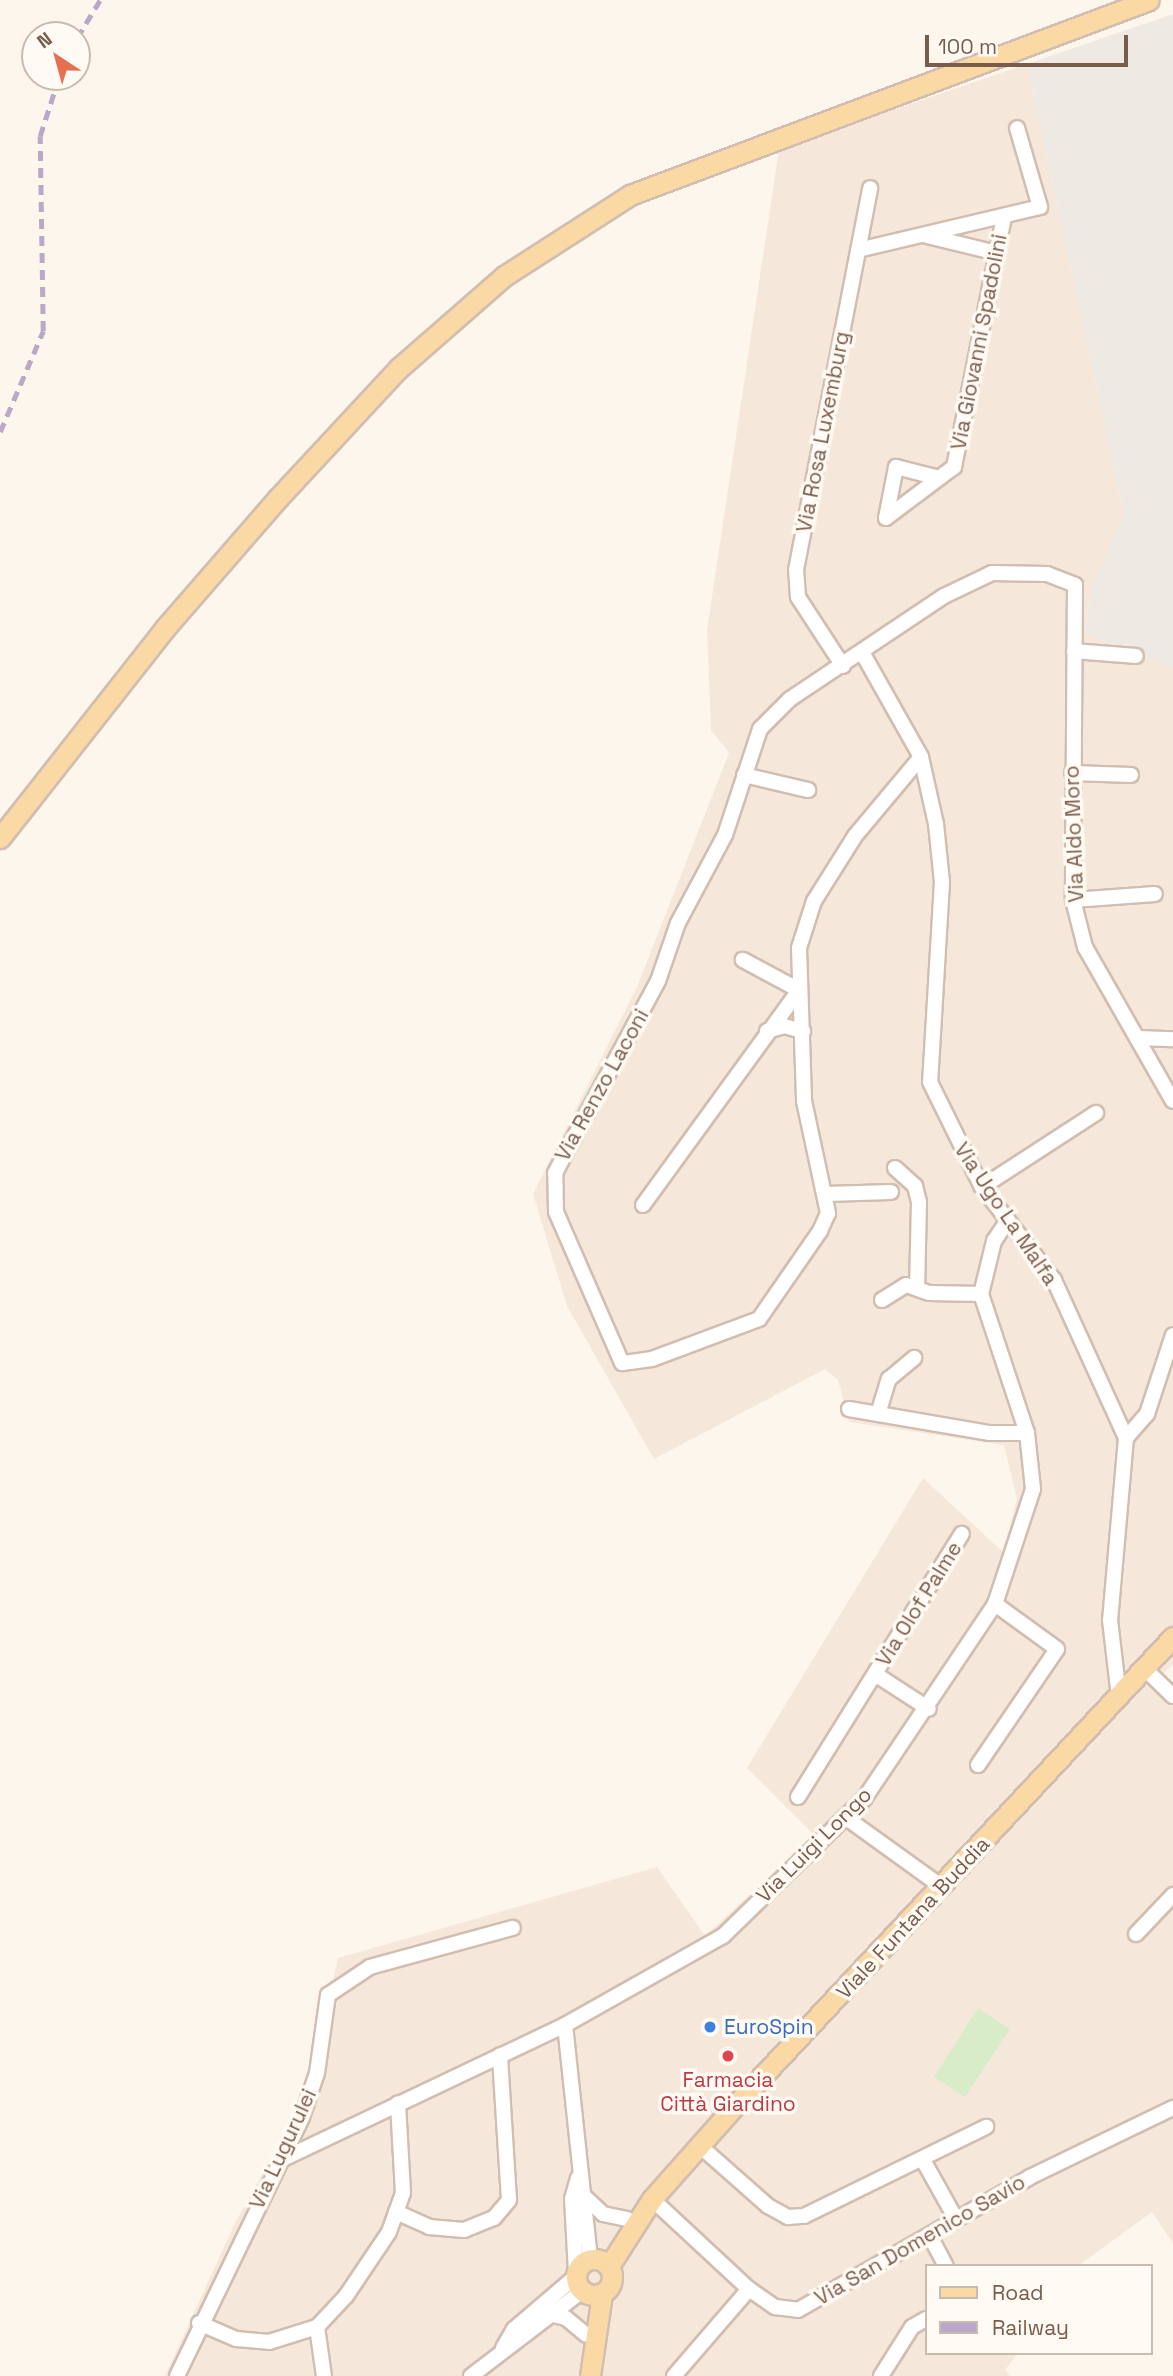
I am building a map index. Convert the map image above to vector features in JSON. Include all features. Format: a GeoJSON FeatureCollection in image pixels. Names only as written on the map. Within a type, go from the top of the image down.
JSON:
{"type":"FeatureCollection","features":[{"type":"Feature","properties":{"kind":"main road"},"geometry":{"type":"LineString","coordinates":[[0,838],[278,498],[399,368],[504,276],[630,195],[955,78],[1149,0]]}},
{"type":"Feature","properties":{"kind":"main road"},"geometry":{"type":"LineString","coordinates":[[0,829],[26,803]]}},
{"type":"Feature","properties":{"kind":"main road","name":"Viale Funtana Buddia"},"geometry":{"type":"LineString","coordinates":[[589,2276],[700,2146],[1173,1637]]}},
{"type":"Feature","properties":{"kind":"main road","name":"Viale Funtana Buddia"},"geometry":{"type":"LineString","coordinates":[[589,2276],[627,2219],[652,2199]]}},
{"type":"Feature","properties":{"kind":"main road"},"geometry":{"type":"LineString","coordinates":[[589,2276],[586,2335],[589,2376]]}},
{"type":"Feature","properties":{"kind":"main road"},"geometry":{"type":"LineString","coordinates":[[589,2276],[589,2376]]}},
{"type":"Feature","properties":{"kind":"street"},"geometry":{"type":"LineString","coordinates":[[858,250],[1040,207],[1017,128]]}},
{"type":"Feature","properties":{"kind":"street","name":"Via Rosa Luxemburg"},"geometry":{"type":"LineString","coordinates":[[843,666],[798,597],[796,570],[870,188]]}},
{"type":"Feature","properties":{"kind":"street","name":"Via Giovanni Spadolini"},"geometry":{"type":"LineString","coordinates":[[939,478],[895,467],[886,518],[954,467],[1004,216]]}},
{"type":"Feature","properties":{"kind":"street"},"geometry":{"type":"LineString","coordinates":[[922,235],[997,253]]}},
{"type":"Feature","properties":{"kind":"street","name":"Via Aldo Moro"},"geometry":{"type":"LineString","coordinates":[[863,654],[944,596],[992,573],[1047,575],[1075,585],[1073,900],[1085,947],[1173,1101]]}},
{"type":"Feature","properties":{"kind":"street"},"geometry":{"type":"LineString","coordinates":[[1074,651],[1136,656]]}},
{"type":"Feature","properties":{"kind":"street"},"geometry":{"type":"LineString","coordinates":[[808,790],[744,775],[760,729],[790,698],[863,654]]}},
{"type":"Feature","properties":{"kind":"street","name":"Via Ugo La Malfa"},"geometry":{"type":"LineString","coordinates":[[863,654],[921,757],[943,882],[930,1082],[982,1187],[1054,1280],[1126,1438],[1110,1620],[1119,1697]]}},
{"type":"Feature","properties":{"kind":"street","name":"Via Renzo Laconi"},"geometry":{"type":"LineString","coordinates":[[744,775],[725,835],[678,923],[658,981],[555,1173],[556,1212],[621,1363],[652,1359],[759,1319],[820,1231],[828,1213],[804,1101],[799,948],[814,901],[862,827],[921,757]]}},
{"type":"Feature","properties":{"kind":"street"},"geometry":{"type":"LineString","coordinates":[[1072,773],[1131,775]]}},
{"type":"Feature","properties":{"kind":"street"},"geometry":{"type":"LineString","coordinates":[[1073,900],[1155,894]]}},
{"type":"Feature","properties":{"kind":"street"},"geometry":{"type":"LineString","coordinates":[[643,1206],[766,1032],[799,990],[743,960]]}},
{"type":"Feature","properties":{"kind":"street"},"geometry":{"type":"LineString","coordinates":[[766,1032],[784,1026],[803,1031]]}},
{"type":"Feature","properties":{"kind":"street"},"geometry":{"type":"LineString","coordinates":[[1137,1038],[1173,1039]]}},
{"type":"Feature","properties":{"kind":"street"},"geometry":{"type":"LineString","coordinates":[[982,1187],[1096,1113]]}},
{"type":"Feature","properties":{"kind":"street"},"geometry":{"type":"LineString","coordinates":[[895,1168],[915,1186],[919,1202],[917,1288]]}},
{"type":"Feature","properties":{"kind":"street"},"geometry":{"type":"LineString","coordinates":[[825,1194],[891,1192]]}},
{"type":"Feature","properties":{"kind":"street"},"geometry":{"type":"LineString","coordinates":[[883,1300],[906,1285],[981,1294],[994,1241],[1008,1220]]}},
{"type":"Feature","properties":{"kind":"street","name":"Via Luigi Longo"},"geometry":{"type":"LineString","coordinates":[[283,2159],[565,2025],[723,1937],[845,1817],[929,1709],[995,1604],[1033,1489],[1027,1433],[981,1294]]}},
{"type":"Feature","properties":{"kind":"street"},"geometry":{"type":"LineString","coordinates":[[1126,1438],[1147,1414],[1173,1335]]}},
{"type":"Feature","properties":{"kind":"street"},"geometry":{"type":"LineString","coordinates":[[878,1414],[889,1379],[914,1357]]}},
{"type":"Feature","properties":{"kind":"street"},"geometry":{"type":"LineString","coordinates":[[849,1409],[990,1433],[1027,1433]]}},
{"type":"Feature","properties":{"kind":"street","name":"Via Olof Palme"},"geometry":{"type":"LineString","coordinates":[[798,1797],[962,1534]]}},
{"type":"Feature","properties":{"kind":"street"},"geometry":{"type":"LineString","coordinates":[[978,1765],[1057,1648],[995,1604]]}},
{"type":"Feature","properties":{"kind":"street"},"geometry":{"type":"LineString","coordinates":[[1145,1669],[1173,1696]]}},
{"type":"Feature","properties":{"kind":"street","name":"Via Olof Palme"},"geometry":{"type":"LineString","coordinates":[[875,1674],[929,1709]]}},
{"type":"Feature","properties":{"kind":"street"},"geometry":{"type":"LineString","coordinates":[[845,1817],[942,1887]]}},
{"type":"Feature","properties":{"kind":"street"},"geometry":{"type":"LineString","coordinates":[[1136,1934],[1173,1895]]}},
{"type":"Feature","properties":{"kind":"street","name":"Via Lugurulei"},"geometry":{"type":"LineString","coordinates":[[177,2376],[199,2323],[283,2159],[317,2073],[328,1995],[370,1967],[513,1928]]}},
{"type":"Feature","properties":{"kind":"street"},"geometry":{"type":"LineString","coordinates":[[471,2376],[549,2314],[589,2276],[585,2197],[578,2176],[565,2025]]}},
{"type":"Feature","properties":{"kind":"street"},"geometry":{"type":"LineString","coordinates":[[396,2212],[429,2227],[464,2230],[494,2218],[509,2200],[500,2055]]}},
{"type":"Feature","properties":{"kind":"street"},"geometry":{"type":"LineString","coordinates":[[199,2323],[236,2339],[270,2342],[317,2327],[346,2296],[396,2212],[403,2193],[398,2104]]}},
{"type":"Feature","properties":{"kind":"street","name":"Via San Domenico Savio"},"geometry":{"type":"LineString","coordinates":[[652,2199],[749,2289],[775,2307],[797,2310],[931,2238],[956,2219],[1173,2108]]}},
{"type":"Feature","properties":{"kind":"street"},"geometry":{"type":"LineString","coordinates":[[700,2146],[788,2217],[822,2211],[986,2127]]}},
{"type":"Feature","properties":{"kind":"street"},"geometry":{"type":"LineString","coordinates":[[923,2160],[956,2219]]}},
{"type":"Feature","properties":{"kind":"street"},"geometry":{"type":"LineString","coordinates":[[578,2176],[572,2199],[589,2276]]}},
{"type":"Feature","properties":{"kind":"street"},"geometry":{"type":"LineString","coordinates":[[585,2197],[603,2214],[627,2219]]}},
{"type":"Feature","properties":{"kind":"street"},"geometry":{"type":"LineString","coordinates":[[931,2238],[945,2264]]}},
{"type":"Feature","properties":{"kind":"street"},"geometry":{"type":"LineString","coordinates":[[503,2350],[514,2329],[589,2276]]}},
{"type":"Feature","properties":{"kind":"street"},"geometry":{"type":"LineString","coordinates":[[674,2376],[749,2289]]}},
{"type":"Feature","properties":{"kind":"street"},"geometry":{"type":"LineString","coordinates":[[549,2314],[566,2318],[586,2335]]}},
{"type":"Feature","properties":{"kind":"street"},"geometry":{"type":"LineString","coordinates":[[881,2376],[912,2327],[925,2320]]}},
{"type":"Feature","properties":{"kind":"street"},"geometry":{"type":"LineString","coordinates":[[317,2327],[324,2376]]}},
{"type":"Feature","properties":{"kind":"shaded area"},"geometry":{"type":"Polygon","coordinates":[[[1173,14],[1173,669],[1085,633],[1091,592],[1124,514],[1027,64],[1173,14]]]}},
{"type":"Feature","properties":{"kind":"shaded area"},"geometry":{"type":"Polygon","coordinates":[[[1027,64],[1124,514],[1091,592],[1085,633],[1173,669],[1173,1664],[1162,1675],[1173,1683],[1173,2243],[1152,2212],[1081,2264],[925,2264],[925,2355],[1016,2355],[1005,2370],[1010,2376],[165,2376],[235,2223],[310,2087],[338,1958],[657,1867],[705,1936],[814,1835],[747,1768],[923,1478],[1003,1552],[1017,1499],[1004,1445],[849,1422],[838,1380],[825,1369],[654,1459],[567,1306],[533,1194],[637,987],[729,753],[711,730],[707,630],[779,149],[1027,64]]]}},
{"type":"Feature","properties":{"kind":"green space"},"geometry":{"type":"Polygon","coordinates":[[[978,2008],[1010,2029],[965,2097],[934,2077],[978,2008]]]}},
{"type":"Feature","properties":{"kind":"railway"},"geometry":{"type":"LineString","coordinates":[[87,21],[100,0]]}},
{"type":"Feature","properties":{"kind":"railway"},"geometry":{"type":"LineString","coordinates":[[0,432],[43,331],[40,136],[54,91]]}},
{"type":"Feature","properties":{"kind":"place","name":"EuroSpin"},"geometry":{"type":"Point","coordinates":[710,2027]}},
{"type":"Feature","properties":{"kind":"place","name":"Farmacia Città Giardino"},"geometry":{"type":"Point","coordinates":[728,2056]}}]}
